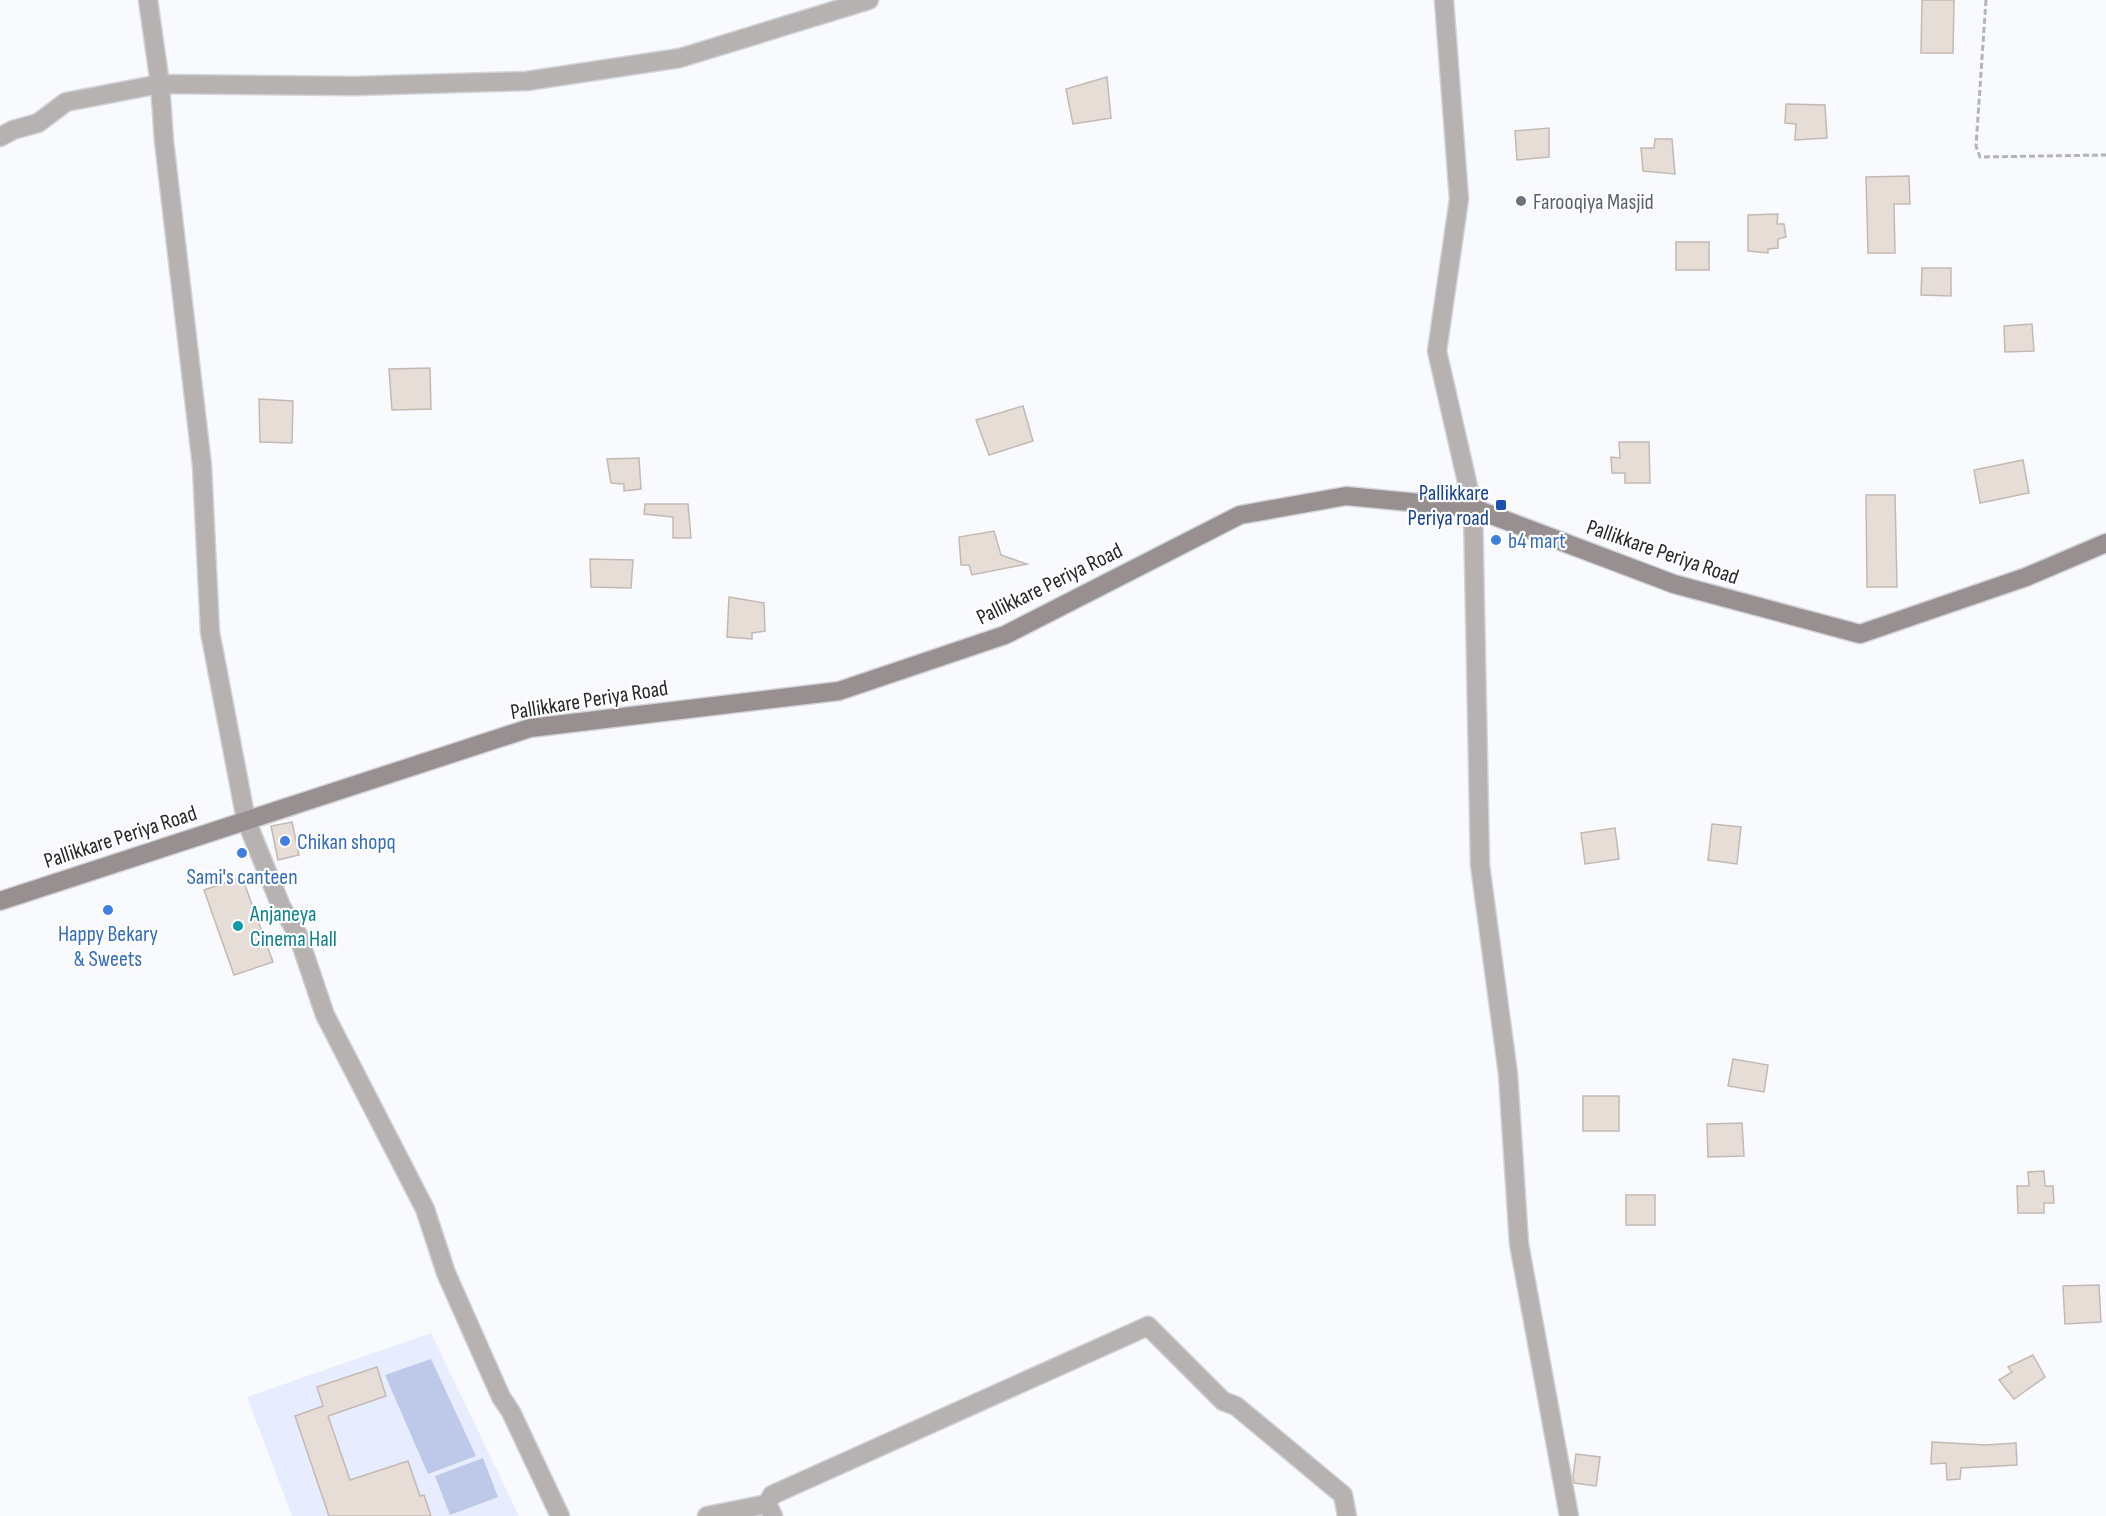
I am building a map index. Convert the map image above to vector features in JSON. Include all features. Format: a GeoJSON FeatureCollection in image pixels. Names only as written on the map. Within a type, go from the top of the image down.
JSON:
{"type":"FeatureCollection","features":[{"type":"Feature","properties":{"kind":"main road","name":"Pallikkare Periya Road"},"geometry":{"type":"LineString","coordinates":[[0,901],[530,728],[839,691],[1005,635],[1240,515],[1346,496],[1473,508],[1674,584],[1860,634],[2026,577],[2106,543]]}},
{"type":"Feature","properties":{"kind":"street"},"geometry":{"type":"LineString","coordinates":[[148,0],[160,84],[164,141],[202,466],[210,632],[246,820],[281,906],[298,935],[326,1015],[425,1209],[446,1273],[501,1397],[511,1412],[560,1516]]}},
{"type":"Feature","properties":{"kind":"street"},"geometry":{"type":"LineString","coordinates":[[0,136],[38,123],[66,102],[160,84],[354,86],[527,81],[680,58],[869,0]]}},
{"type":"Feature","properties":{"kind":"street"},"geometry":{"type":"LineString","coordinates":[[1444,0],[1459,199],[1437,351],[1473,508],[1480,864],[1508,1074],[1519,1244],[1569,1516]]}},
{"type":"Feature","properties":{"kind":"street"},"geometry":{"type":"LineString","coordinates":[[707,1516],[770,1510],[772,1495],[1148,1326],[1223,1401],[1236,1406],[1343,1495],[1347,1516]]}},
{"type":"Feature","properties":{"kind":"path"},"geometry":{"type":"LineString","coordinates":[[1986,0],[1976,146],[1980,157],[2106,155]]}},
{"type":"Feature","properties":{"kind":"shaded area"},"geometry":{"type":"Polygon","coordinates":[[[431,1333],[519,1516],[292,1516],[247,1397],[431,1333]]]}},
{"type":"Feature","properties":{"kind":"shaded area"},"geometry":{"type":"Polygon","coordinates":[[[431,1359],[476,1456],[428,1474],[385,1375],[431,1359]]]}},
{"type":"Feature","properties":{"kind":"shaded area"},"geometry":{"type":"Polygon","coordinates":[[[483,1458],[498,1497],[450,1515],[435,1476],[483,1458]]]}},
{"type":"Feature","properties":{"kind":"building"},"geometry":{"type":"Polygon","coordinates":[[[1922,0],[1954,0],[1953,53],[1921,53],[1922,0]]]}},
{"type":"Feature","properties":{"kind":"building"},"geometry":{"type":"Polygon","coordinates":[[[1107,77],[1111,118],[1073,124],[1066,89],[1107,77]]]}},
{"type":"Feature","properties":{"kind":"building"},"geometry":{"type":"Polygon","coordinates":[[[1786,104],[1825,105],[1827,138],[1795,140],[1796,124],[1785,123],[1786,104]]]}},
{"type":"Feature","properties":{"kind":"building"},"geometry":{"type":"Polygon","coordinates":[[[1549,128],[1549,157],[1517,160],[1515,131],[1549,128]]]}},
{"type":"Feature","properties":{"kind":"building"},"geometry":{"type":"Polygon","coordinates":[[[1655,139],[1672,139],[1675,174],[1643,171],[1641,148],[1654,148],[1655,139]]]}},
{"type":"Feature","properties":{"kind":"building"},"geometry":{"type":"Polygon","coordinates":[[[1909,176],[1910,204],[1894,204],[1895,253],[1868,253],[1866,177],[1909,176]]]}},
{"type":"Feature","properties":{"kind":"building"},"geometry":{"type":"Polygon","coordinates":[[[1778,214],[1777,224],[1784,224],[1786,237],[1778,239],[1778,248],[1768,249],[1768,253],[1748,251],[1748,215],[1778,214]]]}},
{"type":"Feature","properties":{"kind":"building"},"geometry":{"type":"Polygon","coordinates":[[[1676,242],[1709,242],[1709,270],[1676,270],[1676,242]]]}},
{"type":"Feature","properties":{"kind":"building"},"geometry":{"type":"Polygon","coordinates":[[[1922,268],[1951,268],[1951,296],[1921,295],[1922,268]]]}},
{"type":"Feature","properties":{"kind":"building"},"geometry":{"type":"Polygon","coordinates":[[[2032,324],[2034,351],[2005,352],[2004,326],[2032,324]]]}},
{"type":"Feature","properties":{"kind":"building"},"geometry":{"type":"Polygon","coordinates":[[[430,368],[431,409],[392,410],[389,369],[430,368]]]}},
{"type":"Feature","properties":{"kind":"building"},"geometry":{"type":"Polygon","coordinates":[[[259,399],[293,401],[292,443],[260,442],[259,399]]]}},
{"type":"Feature","properties":{"kind":"building"},"geometry":{"type":"Polygon","coordinates":[[[1023,406],[1033,441],[989,455],[976,420],[1023,406]]]}},
{"type":"Feature","properties":{"kind":"building"},"geometry":{"type":"Polygon","coordinates":[[[1619,442],[1649,442],[1650,483],[1625,483],[1625,473],[1612,473],[1611,457],[1620,458],[1619,442]]]}},
{"type":"Feature","properties":{"kind":"building"},"geometry":{"type":"Polygon","coordinates":[[[639,458],[641,489],[624,491],[624,484],[611,483],[607,459],[639,458]]]}},
{"type":"Feature","properties":{"kind":"building"},"geometry":{"type":"Polygon","coordinates":[[[2023,460],[2029,493],[1980,503],[1974,470],[2023,460]]]}},
{"type":"Feature","properties":{"kind":"building"},"geometry":{"type":"Polygon","coordinates":[[[1866,495],[1895,495],[1897,587],[1867,587],[1866,495]]]}},
{"type":"Feature","properties":{"kind":"building"},"geometry":{"type":"Polygon","coordinates":[[[645,504],[688,504],[691,538],[673,538],[673,517],[644,514],[645,504]]]}},
{"type":"Feature","properties":{"kind":"building"},"geometry":{"type":"Polygon","coordinates":[[[994,531],[1001,555],[1027,564],[972,575],[969,565],[961,565],[959,537],[994,531]]]}},
{"type":"Feature","properties":{"kind":"building"},"geometry":{"type":"Polygon","coordinates":[[[590,559],[633,560],[631,588],[591,587],[590,559]]]}},
{"type":"Feature","properties":{"kind":"building"},"geometry":{"type":"Polygon","coordinates":[[[729,597],[764,603],[765,631],[752,633],[752,639],[727,637],[729,597]]]}},
{"type":"Feature","properties":{"kind":"building","name":"Chikan shopq"},"geometry":{"type":"Polygon","coordinates":[[[292,822],[299,855],[278,860],[271,826],[292,822]]]}},
{"type":"Feature","properties":{"kind":"building"},"geometry":{"type":"Polygon","coordinates":[[[1712,824],[1741,827],[1737,864],[1708,860],[1712,824]]]}},
{"type":"Feature","properties":{"kind":"building"},"geometry":{"type":"Polygon","coordinates":[[[1615,828],[1619,859],[1585,864],[1581,833],[1615,828]]]}},
{"type":"Feature","properties":{"kind":"building","name":"Anjaneya Cinema Hall"},"geometry":{"type":"Polygon","coordinates":[[[242,877],[273,962],[234,975],[204,890],[242,877]]]}},
{"type":"Feature","properties":{"kind":"building"},"geometry":{"type":"Polygon","coordinates":[[[1733,1059],[1768,1065],[1764,1092],[1728,1086],[1733,1059]]]}},
{"type":"Feature","properties":{"kind":"building"},"geometry":{"type":"Polygon","coordinates":[[[1583,1096],[1619,1096],[1619,1131],[1583,1131],[1583,1096]]]}},
{"type":"Feature","properties":{"kind":"building"},"geometry":{"type":"Polygon","coordinates":[[[1742,1123],[1744,1156],[1708,1157],[1707,1124],[1742,1123]]]}},
{"type":"Feature","properties":{"kind":"building"},"geometry":{"type":"Polygon","coordinates":[[[2044,1171],[2045,1186],[2053,1186],[2054,1203],[2044,1203],[2044,1213],[2018,1213],[2017,1186],[2029,1186],[2028,1172],[2044,1171]]]}},
{"type":"Feature","properties":{"kind":"building"},"geometry":{"type":"Polygon","coordinates":[[[1626,1195],[1655,1195],[1655,1225],[1626,1225],[1626,1195]]]}},
{"type":"Feature","properties":{"kind":"building"},"geometry":{"type":"Polygon","coordinates":[[[2099,1285],[2101,1322],[2065,1324],[2063,1286],[2099,1285]]]}},
{"type":"Feature","properties":{"kind":"building"},"geometry":{"type":"Polygon","coordinates":[[[2033,1355],[2045,1377],[2014,1399],[1999,1380],[2012,1372],[2008,1367],[2033,1355]]]}},
{"type":"Feature","properties":{"kind":"building"},"geometry":{"type":"Polygon","coordinates":[[[377,1367],[386,1396],[328,1416],[350,1480],[408,1461],[420,1496],[424,1495],[431,1516],[329,1516],[295,1416],[323,1406],[317,1387],[377,1367]]]}},
{"type":"Feature","properties":{"kind":"building"},"geometry":{"type":"Polygon","coordinates":[[[1932,1442],[1985,1445],[2016,1443],[2017,1465],[1961,1468],[1960,1479],[1947,1480],[1946,1463],[1931,1464],[1932,1442]]]}},
{"type":"Feature","properties":{"kind":"building"},"geometry":{"type":"Polygon","coordinates":[[[1576,1454],[1600,1457],[1596,1486],[1574,1483],[1576,1454]]]}},
{"type":"Feature","properties":{"kind":"place","name":"Farooqiya Masjid"},"geometry":{"type":"Point","coordinates":[1521,201]}},
{"type":"Feature","properties":{"kind":"place","name":"Pallikkare Periya road"},"geometry":{"type":"Point","coordinates":[1501,505]}},
{"type":"Feature","properties":{"kind":"place","name":"b4 mart"},"geometry":{"type":"Point","coordinates":[1496,540]}},
{"type":"Feature","properties":{"kind":"place","name":"Chikan shopq"},"geometry":{"type":"Point","coordinates":[285,841]}},
{"type":"Feature","properties":{"kind":"place","name":"Sami's canteen"},"geometry":{"type":"Point","coordinates":[242,853]}},
{"type":"Feature","properties":{"kind":"place","name":"Happy Bekary & Sweets"},"geometry":{"type":"Point","coordinates":[108,910]}},
{"type":"Feature","properties":{"kind":"place","name":"Anjaneya Cinema Hall"},"geometry":{"type":"Point","coordinates":[238,926]}}]}
